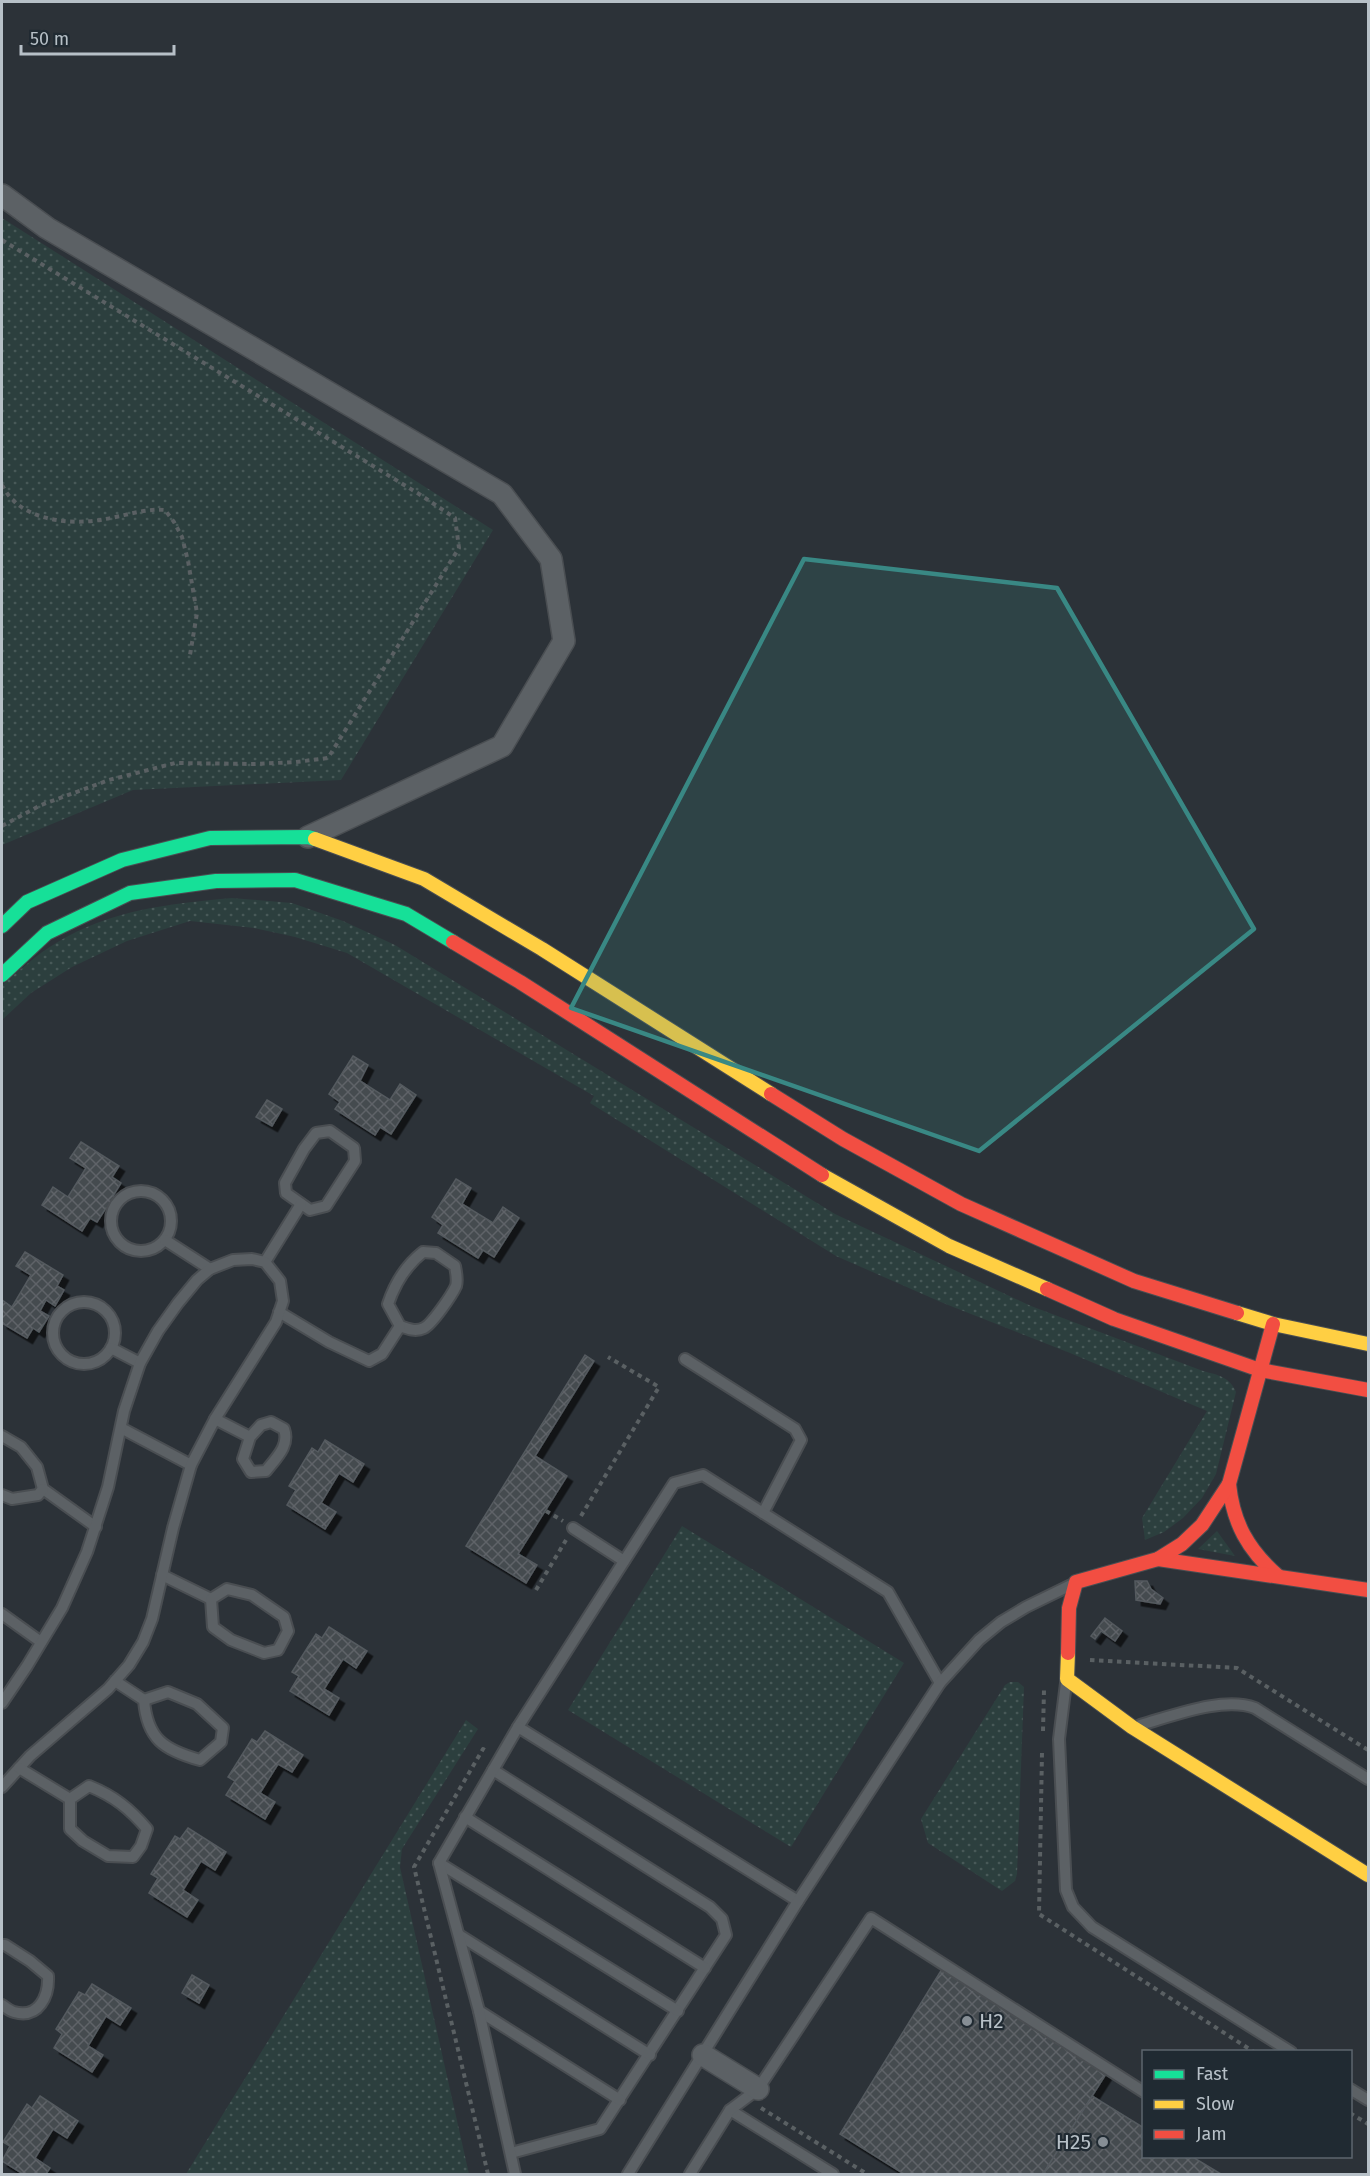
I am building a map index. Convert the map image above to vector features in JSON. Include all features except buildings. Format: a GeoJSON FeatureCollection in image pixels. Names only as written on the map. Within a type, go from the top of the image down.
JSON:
{"type":"FeatureCollection","features":[{"type":"Feature","properties":{"kind":"main road"},"geometry":{"type":"LineString","coordinates":[[2,926],[27,902],[122,860],[210,838],[308,837],[424,879],[542,949],[843,1139],[961,1204],[1134,1281],[1273,1324],[1368,1344]]}},
{"type":"Feature","properties":{"kind":"main road"},"geometry":{"type":"LineString","coordinates":[[2,975],[47,933],[130,893],[216,881],[295,880],[406,914],[520,982],[820,1174],[949,1246],[1114,1319],[1260,1370],[1368,1390]]}},
{"type":"Feature","properties":{"kind":"main road"},"geometry":{"type":"LineString","coordinates":[[1273,1324],[1229,1484],[1230,1505],[1243,1538],[1264,1565],[1278,1576]]}},
{"type":"Feature","properties":{"kind":"main road"},"geometry":{"type":"LineString","coordinates":[[1229,1484],[1202,1525],[1182,1544],[1158,1559],[1076,1582],[1069,1608],[1067,1679],[1132,1727],[1368,1875]]}},
{"type":"Feature","properties":{"kind":"main road"},"geometry":{"type":"LineString","coordinates":[[1158,1559],[1368,1590]]}},
{"type":"Feature","properties":{"kind":"street"},"geometry":{"type":"LineString","coordinates":[[2,195],[47,228],[502,494],[551,559],[564,641],[502,746],[308,837]]}},
{"type":"Feature","properties":{"kind":"street"},"geometry":{"type":"LineString","coordinates":[[703,2055],[752,2094]]}},
{"type":"Feature","properties":{"kind":"lane"},"geometry":{"type":"LineString","coordinates":[[330,1131],[354,1148],[355,1161],[327,1206],[310,1210],[301,1204],[286,1193],[285,1183],[316,1133],[330,1131]]}},
{"type":"Feature","properties":{"kind":"lane"},"geometry":{"type":"LineString","coordinates":[[140,1191],[159,1197],[170,1212],[170,1231],[165,1240],[158,1247],[148,1251],[128,1249],[120,1243],[111,1225],[111,1215],[122,1198],[140,1191]]}},
{"type":"Feature","properties":{"kind":"lane"},"geometry":{"type":"LineString","coordinates":[[265,1262],[301,1204]]}},
{"type":"Feature","properties":{"kind":"lane"},"geometry":{"type":"LineString","coordinates":[[165,1240],[210,1269]]}},
{"type":"Feature","properties":{"kind":"lane"},"geometry":{"type":"LineString","coordinates":[[423,1252],[436,1253],[455,1266],[456,1285],[430,1324],[422,1330],[400,1326],[388,1304],[408,1264],[423,1252]]}},
{"type":"Feature","properties":{"kind":"lane"},"geometry":{"type":"LineString","coordinates":[[2,1703],[62,1608],[87,1552],[108,1487],[124,1411],[140,1363],[158,1331],[197,1280],[210,1269],[233,1260],[252,1259],[265,1262],[280,1281],[283,1301],[276,1322],[216,1419],[191,1465],[183,1488],[152,1619],[143,1642],[129,1665],[115,1681],[18,1768],[2,1787]]}},
{"type":"Feature","properties":{"kind":"lane"},"geometry":{"type":"LineString","coordinates":[[75,1303],[96,1304],[105,1310],[115,1328],[115,1338],[111,1348],[97,1362],[77,1364],[68,1359],[60,1353],[55,1344],[53,1334],[58,1315],[75,1303]]}},
{"type":"Feature","properties":{"kind":"lane"},"geometry":{"type":"LineString","coordinates":[[279,1312],[329,1342],[369,1360],[382,1354],[400,1326]]}},
{"type":"Feature","properties":{"kind":"lane"},"geometry":{"type":"LineString","coordinates":[[111,1348],[140,1363]]}},
{"type":"Feature","properties":{"kind":"lane"},"geometry":{"type":"LineString","coordinates":[[685,1359],[795,1429],[801,1440],[763,1513]]}},
{"type":"Feature","properties":{"kind":"lane"},"geometry":{"type":"LineString","coordinates":[[216,1419],[250,1437]]}},
{"type":"Feature","properties":{"kind":"lane"},"geometry":{"type":"LineString","coordinates":[[271,1422],[284,1429],[287,1438],[284,1447],[266,1471],[251,1472],[243,1459],[250,1437],[261,1425],[271,1422]]}},
{"type":"Feature","properties":{"kind":"lane"},"geometry":{"type":"LineString","coordinates":[[121,1428],[191,1465]]}},
{"type":"Feature","properties":{"kind":"lane"},"geometry":{"type":"LineString","coordinates":[[2,1436],[21,1447],[37,1467],[43,1489],[96,1527]]}},
{"type":"Feature","properties":{"kind":"lane"},"geometry":{"type":"LineString","coordinates":[[515,2175],[479,2011],[439,1863],[518,1727],[674,1483],[703,1475],[888,1592],[940,1683]]}},
{"type":"Feature","properties":{"kind":"lane"},"geometry":{"type":"LineString","coordinates":[[2,1496],[12,1499],[38,1496],[43,1489]]}},
{"type":"Feature","properties":{"kind":"lane"},"geometry":{"type":"LineString","coordinates":[[573,1528],[624,1561]]}},
{"type":"Feature","properties":{"kind":"lane"},"geometry":{"type":"LineString","coordinates":[[162,1575],[211,1599]]}},
{"type":"Feature","properties":{"kind":"lane"},"geometry":{"type":"LineString","coordinates":[[628,2175],[798,1901],[940,1683],[972,1647],[1001,1622],[1076,1582]]}},
{"type":"Feature","properties":{"kind":"lane"},"geometry":{"type":"LineString","coordinates":[[227,1589],[236,1591],[252,1595],[284,1617],[288,1631],[278,1650],[264,1653],[231,1640],[213,1627],[211,1599],[227,1589]]}},
{"type":"Feature","properties":{"kind":"lane"},"geometry":{"type":"LineString","coordinates":[[2,1614],[41,1642]]}},
{"type":"Feature","properties":{"kind":"lane"},"geometry":{"type":"LineString","coordinates":[[1067,1679],[1059,1739],[1066,1890],[1073,1907],[1092,1928],[1288,2050]]}},
{"type":"Feature","properties":{"kind":"lane"},"geometry":{"type":"LineString","coordinates":[[115,1681],[144,1700]]}},
{"type":"Feature","properties":{"kind":"lane"},"geometry":{"type":"LineString","coordinates":[[168,1692],[197,1704],[223,1728],[221,1742],[200,1760],[178,1755],[157,1740],[146,1717],[144,1700],[168,1692]]}},
{"type":"Feature","properties":{"kind":"lane"},"geometry":{"type":"LineString","coordinates":[[1132,1727],[1196,1710],[1230,1704],[1246,1705],[1255,1708],[1368,1779]]}},
{"type":"Feature","properties":{"kind":"lane"},"geometry":{"type":"LineString","coordinates":[[518,1727],[798,1901]]}},
{"type":"Feature","properties":{"kind":"lane"},"geometry":{"type":"LineString","coordinates":[[18,1768],[70,1799]]}},
{"type":"Feature","properties":{"kind":"lane"},"geometry":{"type":"LineString","coordinates":[[493,1770],[710,1906],[722,1920],[726,1935],[600,2129],[511,2153]]}},
{"type":"Feature","properties":{"kind":"lane"},"geometry":{"type":"LineString","coordinates":[[89,1786],[107,1793],[131,1810],[147,1829],[141,1846],[132,1857],[108,1856],[83,1841],[70,1829],[70,1799],[89,1786]]}},
{"type":"Feature","properties":{"kind":"lane"},"geometry":{"type":"LineString","coordinates":[[465,1817],[705,1968]]}},
{"type":"Feature","properties":{"kind":"lane"},"geometry":{"type":"LineString","coordinates":[[439,1863],[678,2011]]}},
{"type":"Feature","properties":{"kind":"lane"},"geometry":{"type":"LineString","coordinates":[[690,2175],[730,2110],[752,2094],[871,1918],[1142,2091]]}},
{"type":"Feature","properties":{"kind":"lane"},"geometry":{"type":"LineString","coordinates":[[459,1935],[650,2055]]}},
{"type":"Feature","properties":{"kind":"lane"},"geometry":{"type":"LineString","coordinates":[[2,1945],[30,1961],[48,1976],[49,1988],[44,2003],[31,2012],[15,2013],[2,2005]]}},
{"type":"Feature","properties":{"kind":"lane"},"geometry":{"type":"LineString","coordinates":[[479,2011],[620,2100]]}},
{"type":"Feature","properties":{"kind":"lane"},"geometry":{"type":"LineString","coordinates":[[1352,2090],[1368,2100]]}},
{"type":"Feature","properties":{"kind":"lane"},"geometry":{"type":"LineString","coordinates":[[730,2110],[833,2175]]}},
{"type":"Feature","properties":{"kind":"path"},"geometry":{"type":"LineString","coordinates":[[2,240],[455,518],[459,548],[328,758],[255,764],[175,763],[109,780],[41,805],[2,826]]}},
{"type":"Feature","properties":{"kind":"path"},"geometry":{"type":"LineString","coordinates":[[2,485],[13,501],[29,512],[47,518],[82,522],[155,509],[165,510],[182,537],[192,582],[197,613],[190,655]]}},
{"type":"Feature","properties":{"kind":"path"},"geometry":{"type":"LineString","coordinates":[[536,1590],[659,1387],[608,1357]]}},
{"type":"Feature","properties":{"kind":"path"},"geometry":{"type":"LineString","coordinates":[[1068,1659],[1237,1668],[1368,1750]]}},
{"type":"Feature","properties":{"kind":"path"},"geometry":{"type":"LineString","coordinates":[[1043,1735],[1044,1687]]}},
{"type":"Feature","properties":{"kind":"path"},"geometry":{"type":"LineString","coordinates":[[1042,1747],[1038,1914],[1251,2050]]}},
{"type":"Feature","properties":{"kind":"path"},"geometry":{"type":"LineString","coordinates":[[752,2094],[867,2175]]}},
{"type":"Feature","properties":{"kind":"path"},"geometry":{"type":"LineString","coordinates":[[1352,2114],[1368,2124]]}},
{"type":"Feature","properties":{"kind":"highlighted area"},"geometry":{"type":"Polygon","coordinates":[[[804,559],[1057,588],[1254,929],[979,1151],[571,1008],[804,559]]]}},
{"type":"Feature","properties":{"kind":"green space"},"geometry":{"type":"Polygon","coordinates":[[[2,218],[493,530],[341,780],[133,790],[2,845],[2,218]]]}},
{"type":"Feature","properties":{"kind":"green space"},"geometry":{"type":"Polygon","coordinates":[[[232,898],[292,903],[343,921],[395,945],[835,1214],[1031,1306],[1227,1380],[1236,1392],[1216,1474],[1202,1498],[1183,1518],[1164,1532],[1145,1540],[1142,1518],[1207,1411],[1070,1353],[943,1303],[836,1256],[590,1103],[594,1096],[347,953],[295,937],[254,928],[190,921],[127,941],[72,967],[31,993],[2,1020],[2,985],[56,943],[98,922],[120,915],[163,906],[232,898]]]}},
{"type":"Feature","properties":{"kind":"green space"},"geometry":{"type":"Polygon","coordinates":[[[682,1526],[904,1663],[791,1847],[568,1710],[682,1526]]]}},
{"type":"Feature","properties":{"kind":"green space"},"geometry":{"type":"Polygon","coordinates":[[[1217,1531],[1235,1556],[1198,1549],[1217,1531]]]}},
{"type":"Feature","properties":{"kind":"green space"},"geometry":{"type":"Polygon","coordinates":[[[1018,1682],[1024,1687],[1017,1874],[1015,1881],[1002,1891],[928,1843],[921,1819],[1005,1685],[1018,1682]]]}},
{"type":"Feature","properties":{"kind":"green space"},"geometry":{"type":"Polygon","coordinates":[[[466,1720],[478,1729],[402,1849],[400,1867],[469,2174],[186,2174],[466,1720]]]}},
{"type":"Feature","properties":{"kind":"traffic: fast"},"geometry":{"type":"LineString","coordinates":[[2,926],[27,902],[122,860],[210,838],[308,837],[315,839]]}},
{"type":"Feature","properties":{"kind":"traffic: fast"},"geometry":{"type":"LineString","coordinates":[[2,975],[47,933],[130,893],[216,881],[295,880],[406,914],[453,942]]}},
{"type":"Feature","properties":{"kind":"traffic: slow"},"geometry":{"type":"LineString","coordinates":[[315,839],[424,879],[542,949],[771,1094]]}},
{"type":"Feature","properties":{"kind":"traffic: slow"},"geometry":{"type":"LineString","coordinates":[[822,1175],[949,1246],[1047,1289]]}},
{"type":"Feature","properties":{"kind":"traffic: slow"},"geometry":{"type":"LineString","coordinates":[[1237,1313],[1273,1324],[1368,1344]]}},
{"type":"Feature","properties":{"kind":"traffic: slow"},"geometry":{"type":"LineString","coordinates":[[1068,1653],[1067,1679],[1132,1727],[1368,1875]]}},
{"type":"Feature","properties":{"kind":"traffic: jam"},"geometry":{"type":"LineString","coordinates":[[453,942],[520,982],[822,1175]]}},
{"type":"Feature","properties":{"kind":"traffic: jam"},"geometry":{"type":"LineString","coordinates":[[771,1094],[843,1139],[961,1204],[1134,1281],[1237,1313]]}},
{"type":"Feature","properties":{"kind":"traffic: jam"},"geometry":{"type":"LineString","coordinates":[[1047,1289],[1114,1319],[1260,1370],[1368,1390]]}},
{"type":"Feature","properties":{"kind":"traffic: jam"},"geometry":{"type":"LineString","coordinates":[[1068,1653],[1069,1608],[1076,1582],[1158,1559],[1182,1544],[1202,1525],[1229,1484],[1273,1324]]}},
{"type":"Feature","properties":{"kind":"traffic: jam"},"geometry":{"type":"LineString","coordinates":[[1229,1484],[1234,1511],[1244,1535],[1258,1556],[1278,1576]]}},
{"type":"Feature","properties":{"kind":"traffic: jam"},"geometry":{"type":"LineString","coordinates":[[1158,1559],[1368,1590]]}},
{"type":"Feature","properties":{"kind":"place","name":"H2"},"geometry":{"type":"Point","coordinates":[967,2021]}},
{"type":"Feature","properties":{"kind":"place","name":"H25"},"geometry":{"type":"Point","coordinates":[1103,2142]}}]}
